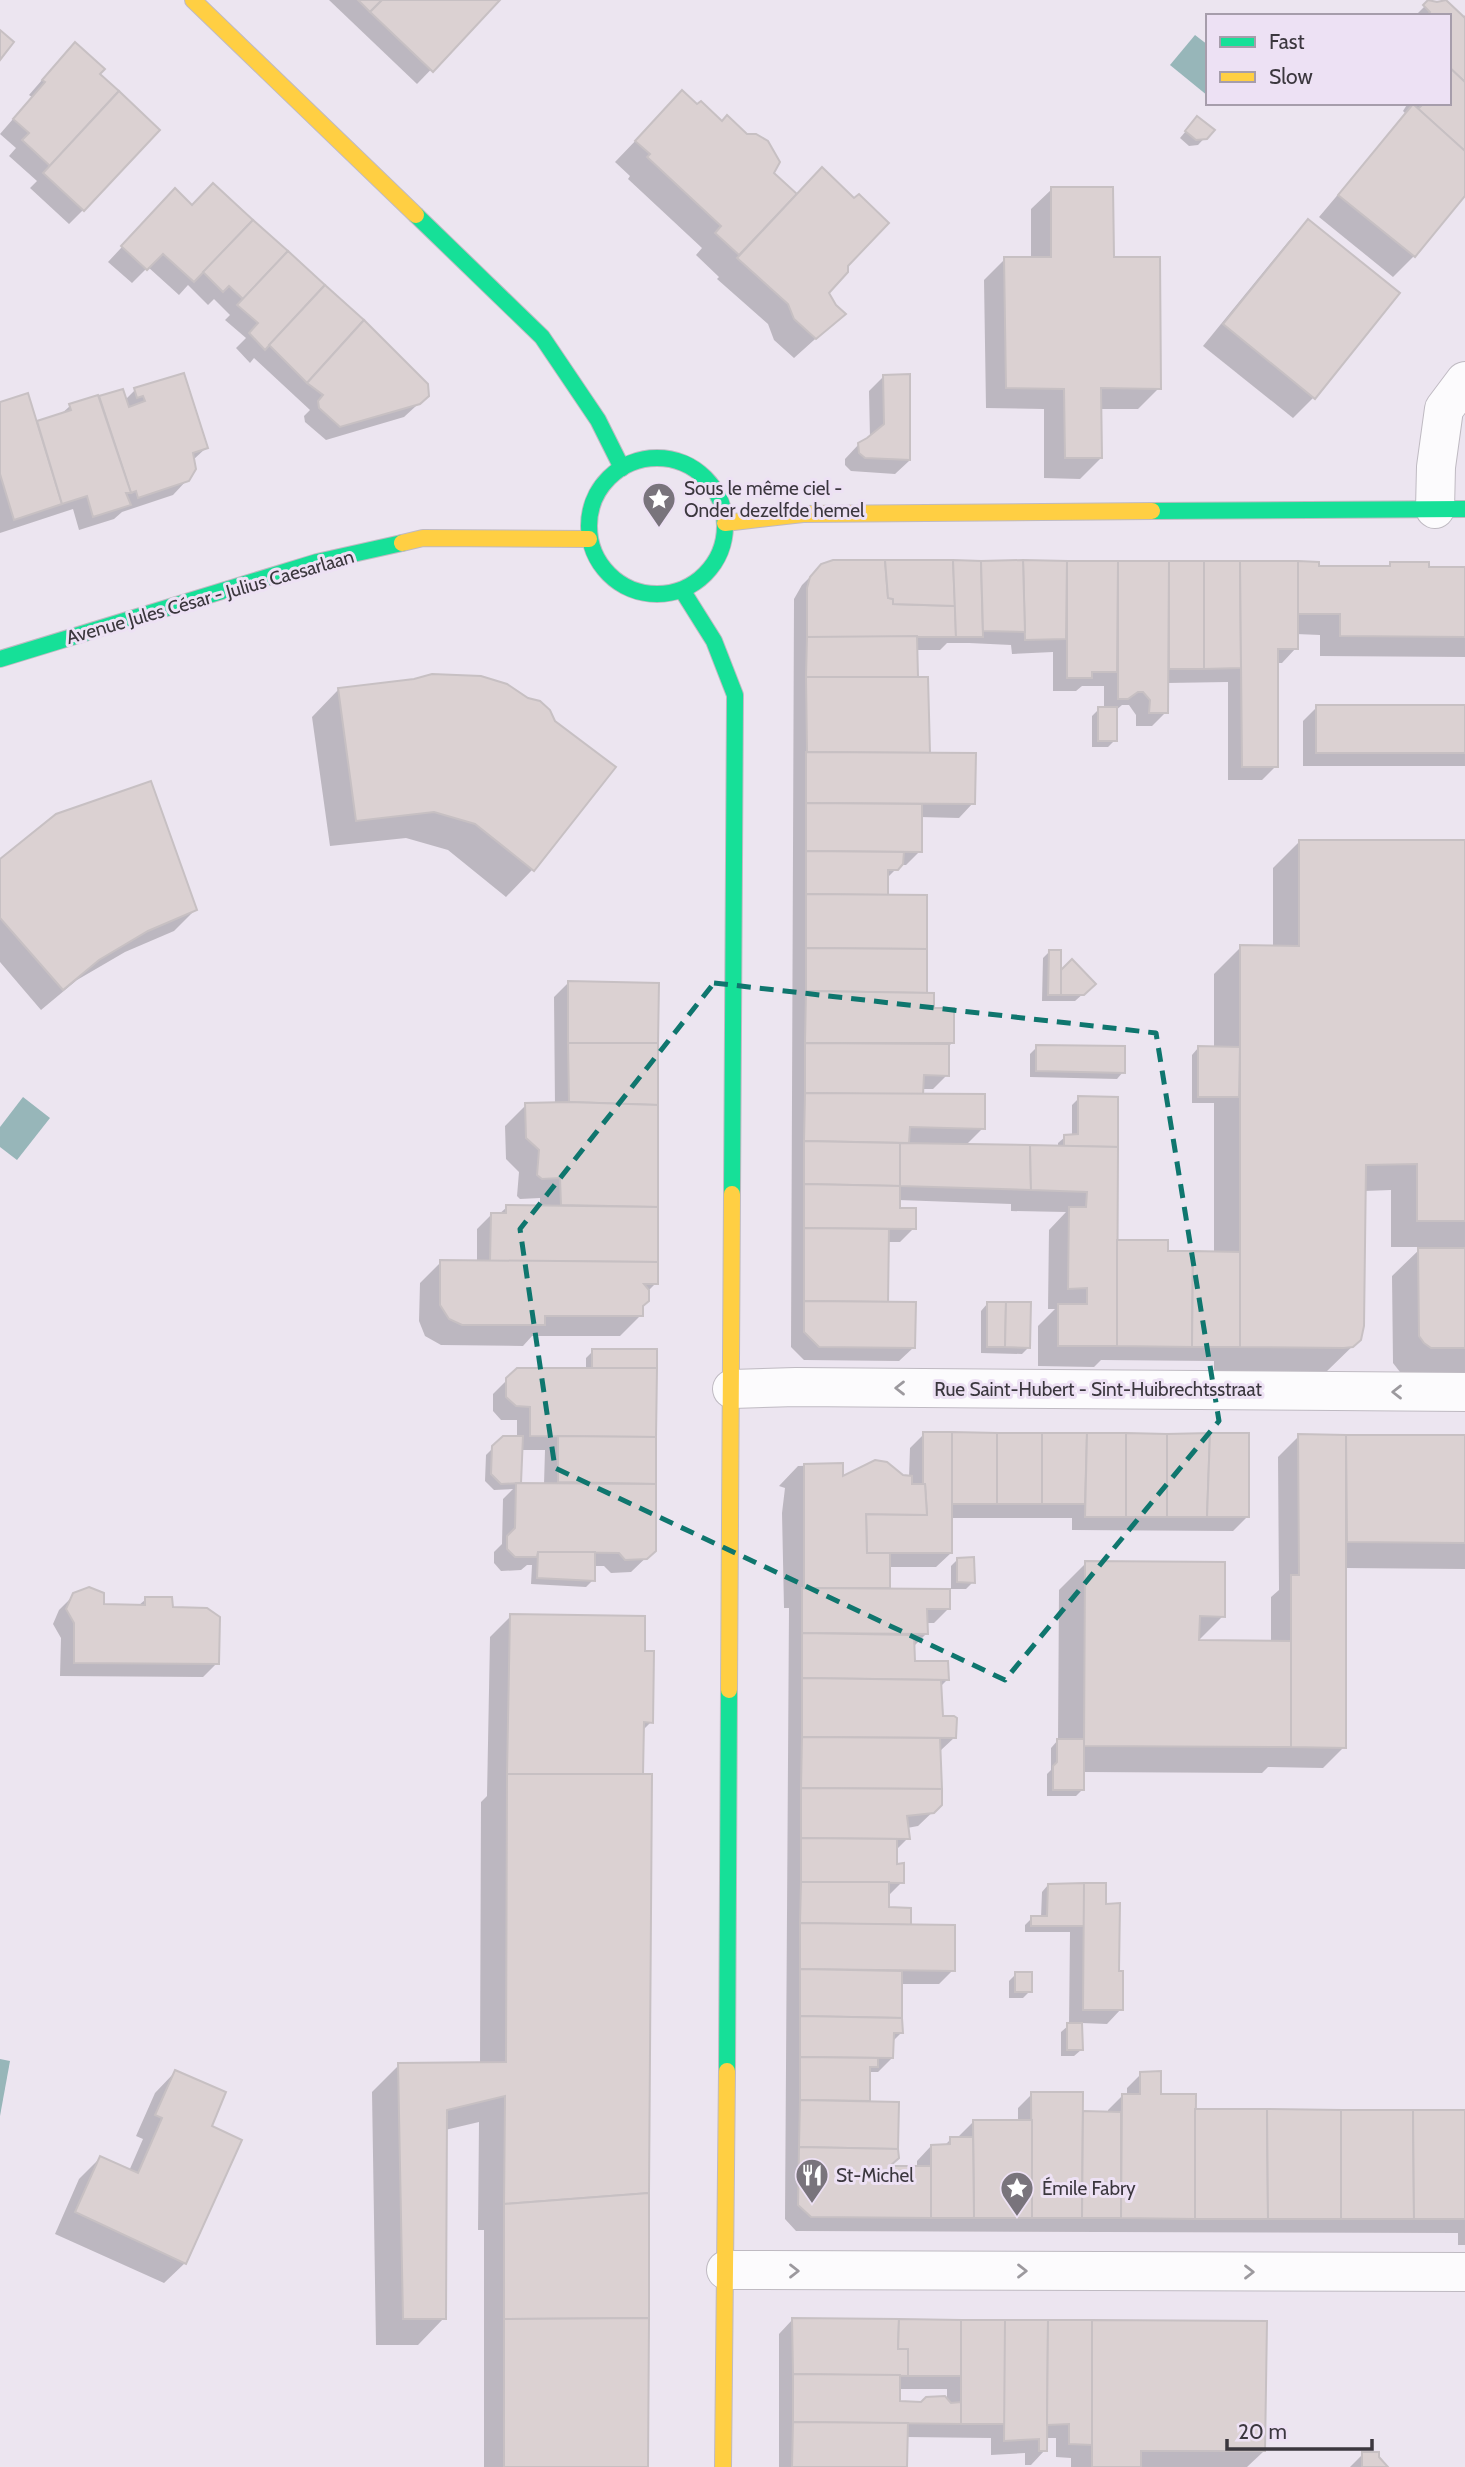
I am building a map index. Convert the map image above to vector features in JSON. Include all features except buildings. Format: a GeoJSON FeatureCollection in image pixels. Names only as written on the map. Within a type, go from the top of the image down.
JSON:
{"type":"FeatureCollection","features":[{"type":"Feature","properties":{"kind":"street"},"geometry":{"type":"LineString","coordinates":[[193,0],[542,337],[598,421],[622,468]]}},
{"type":"Feature","properties":{"kind":"street"},"geometry":{"type":"LineString","coordinates":[[725,523],[803,514],[1450,509],[1436,467],[1444,409],[1465,381]]}},
{"type":"Feature","properties":{"kind":"street"},"geometry":{"type":"LineString","coordinates":[[644,459],[667,459],[689,466],[708,481],[720,500],[725,523],[723,544],[714,564],[700,579],[682,590],[648,594],[631,590],[616,582],[594,555],[589,539],[589,518],[595,498],[606,481],[622,468],[644,459]]}},
{"type":"Feature","properties":{"kind":"street","name":"Avenue Jules César - Julius Caesarlaan"},"geometry":{"type":"LineString","coordinates":[[0,659],[317,562],[423,538],[589,539]]}},
{"type":"Feature","properties":{"kind":"street"},"geometry":{"type":"LineString","coordinates":[[682,590],[714,641],[735,695],[723,2467]]}},
{"type":"Feature","properties":{"kind":"street","name":"Rue Saint-Hubert - Sint-Huibrechtsstraat"},"geometry":{"type":"LineString","coordinates":[[732,1389],[796,1387],[1465,1392]]}},
{"type":"Feature","properties":{"kind":"street"},"geometry":{"type":"LineString","coordinates":[[726,2270],[1465,2272]]}},
{"type":"Feature","properties":{"kind":"highlighted area"},"geometry":{"type":"Polygon","coordinates":[[[714,983],[1156,1033],[1219,1421],[1005,1680],[555,1468],[520,1229],[714,983]]]}},
{"type":"Feature","properties":{"kind":"shaded area"},"geometry":{"type":"Polygon","coordinates":[[[1195,35],[1206,43],[1206,94],[1170,65],[1195,35]]]}},
{"type":"Feature","properties":{"kind":"shaded area"},"geometry":{"type":"Polygon","coordinates":[[[23,1097],[50,1118],[17,1160],[0,1147],[0,1127],[23,1097]]]}},
{"type":"Feature","properties":{"kind":"shaded area"},"geometry":{"type":"Polygon","coordinates":[[[0,2059],[10,2061],[0,2116],[0,2059]]]}},
{"type":"Feature","properties":{"kind":"traffic: fast"},"geometry":{"type":"LineString","coordinates":[[416,215],[542,337],[598,420],[622,468]]}},
{"type":"Feature","properties":{"kind":"traffic: fast"},"geometry":{"type":"LineString","coordinates":[[657,458],[683,463],[705,478],[720,500],[725,526],[720,552],[705,574],[683,589],[657,594],[631,589],[609,574],[594,552],[589,526],[594,500],[609,478],[631,463],[657,458]]}},
{"type":"Feature","properties":{"kind":"traffic: fast"},"geometry":{"type":"LineString","coordinates":[[1152,511],[1465,509]]}},
{"type":"Feature","properties":{"kind":"traffic: fast"},"geometry":{"type":"LineString","coordinates":[[0,659],[317,562],[402,543]]}},
{"type":"Feature","properties":{"kind":"traffic: fast"},"geometry":{"type":"LineString","coordinates":[[682,590],[714,641],[735,695],[732,1194]]}},
{"type":"Feature","properties":{"kind":"traffic: fast"},"geometry":{"type":"LineString","coordinates":[[727,2071],[729,1690]]}},
{"type":"Feature","properties":{"kind":"traffic: slow"},"geometry":{"type":"LineString","coordinates":[[193,0],[416,215]]}},
{"type":"Feature","properties":{"kind":"traffic: slow"},"geometry":{"type":"LineString","coordinates":[[725,523],[803,514],[1152,511]]}},
{"type":"Feature","properties":{"kind":"traffic: slow"},"geometry":{"type":"LineString","coordinates":[[402,543],[423,538],[589,539]]}},
{"type":"Feature","properties":{"kind":"traffic: slow"},"geometry":{"type":"LineString","coordinates":[[729,1690],[732,1194]]}},
{"type":"Feature","properties":{"kind":"traffic: slow"},"geometry":{"type":"LineString","coordinates":[[723,2467],[727,2071]]}},
{"type":"Feature","properties":{"kind":"place","name":"Sous le même ciel - Onder dezelfde hemel"},"geometry":{"type":"Point","coordinates":[659,529]}},
{"type":"Feature","properties":{"kind":"place","name":"St-Michel"},"geometry":{"type":"Point","coordinates":[812,2205]}},
{"type":"Feature","properties":{"kind":"place","name":"Émile Fabry"},"geometry":{"type":"Point","coordinates":[1017,2218]}}]}
